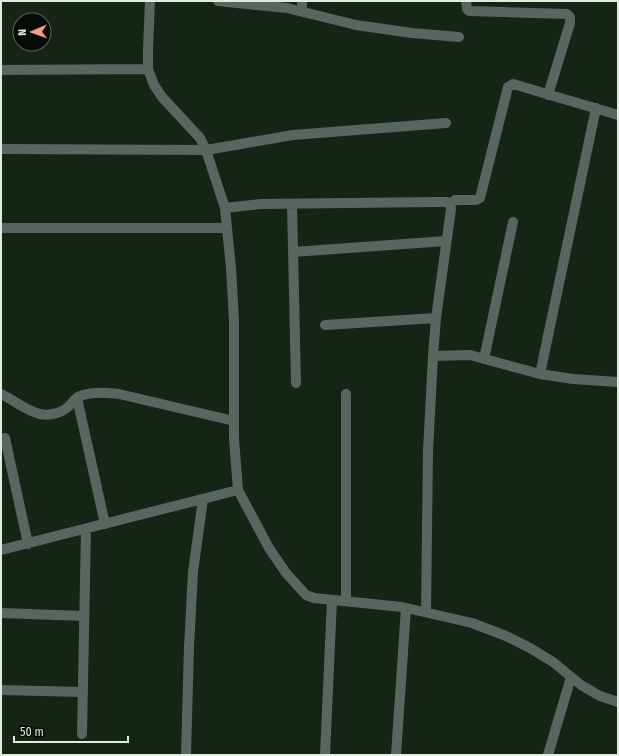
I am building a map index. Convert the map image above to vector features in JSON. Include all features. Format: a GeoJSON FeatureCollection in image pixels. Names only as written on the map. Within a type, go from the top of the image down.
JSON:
{"type":"FeatureCollection","features":[{"type":"Feature","properties":{"kind":"street"},"geometry":{"type":"LineString","coordinates":[[150,1],[148,69],[154,85],[162,97],[200,138],[206,150],[225,208],[234,321],[234,439],[238,490],[269,548],[286,573],[306,595],[314,598],[406,608],[472,623],[506,636],[530,648],[553,662],[581,685],[600,696],[618,702]]}},
{"type":"Feature","properties":{"kind":"street"},"geometry":{"type":"LineString","coordinates":[[218,1],[240,2],[287,8],[302,6],[356,25],[412,33],[459,37]]}},
{"type":"Feature","properties":{"kind":"street"},"geometry":{"type":"LineString","coordinates":[[466,1],[467,9],[469,11],[567,14],[570,17],[570,23],[548,94]]}},
{"type":"Feature","properties":{"kind":"street"},"geometry":{"type":"LineString","coordinates":[[1,70],[148,69]]}},
{"type":"Feature","properties":{"kind":"street"},"geometry":{"type":"LineString","coordinates":[[450,205],[456,200],[476,200],[480,198],[508,87],[513,84],[618,115]]}},
{"type":"Feature","properties":{"kind":"street"},"geometry":{"type":"LineString","coordinates":[[540,374],[596,108]]}},
{"type":"Feature","properties":{"kind":"street"},"geometry":{"type":"LineString","coordinates":[[1,149],[206,150],[294,135],[446,123]]}},
{"type":"Feature","properties":{"kind":"street"},"geometry":{"type":"LineString","coordinates":[[225,208],[261,204],[447,202],[450,205]]}},
{"type":"Feature","properties":{"kind":"street"},"geometry":{"type":"LineString","coordinates":[[292,204],[296,384]]}},
{"type":"Feature","properties":{"kind":"street"},"geometry":{"type":"LineString","coordinates":[[426,612],[428,451],[433,356],[436,318],[451,209],[450,205]]}},
{"type":"Feature","properties":{"kind":"street"},"geometry":{"type":"LineString","coordinates":[[484,358],[513,222]]}},
{"type":"Feature","properties":{"kind":"street"},"geometry":{"type":"LineString","coordinates":[[1,228],[227,228]]}},
{"type":"Feature","properties":{"kind":"street"},"geometry":{"type":"LineString","coordinates":[[293,252],[446,241]]}},
{"type":"Feature","properties":{"kind":"street"},"geometry":{"type":"LineString","coordinates":[[325,325],[436,318]]}},
{"type":"Feature","properties":{"kind":"street"},"geometry":{"type":"LineString","coordinates":[[433,356],[470,355],[540,374],[592,381],[618,382]]}},
{"type":"Feature","properties":{"kind":"street"},"geometry":{"type":"LineString","coordinates":[[1,394],[40,414],[60,412],[69,407],[77,398],[84,395],[107,393],[118,394],[234,421]]}},
{"type":"Feature","properties":{"kind":"street"},"geometry":{"type":"LineString","coordinates":[[346,394],[346,601]]}},
{"type":"Feature","properties":{"kind":"street"},"geometry":{"type":"LineString","coordinates":[[77,398],[105,524]]}},
{"type":"Feature","properties":{"kind":"street"},"geometry":{"type":"LineString","coordinates":[[5,438],[28,544]]}},
{"type":"Feature","properties":{"kind":"street"},"geometry":{"type":"LineString","coordinates":[[1,550],[238,490]]}},
{"type":"Feature","properties":{"kind":"street"},"geometry":{"type":"LineString","coordinates":[[186,755],[193,572],[203,499]]}},
{"type":"Feature","properties":{"kind":"street"},"geometry":{"type":"LineString","coordinates":[[82,734],[86,529]]}},
{"type":"Feature","properties":{"kind":"street"},"geometry":{"type":"LineString","coordinates":[[324,755],[332,600]]}},
{"type":"Feature","properties":{"kind":"street"},"geometry":{"type":"LineString","coordinates":[[396,755],[406,608]]}},
{"type":"Feature","properties":{"kind":"street"},"geometry":{"type":"LineString","coordinates":[[1,613],[84,616]]}},
{"type":"Feature","properties":{"kind":"street"},"geometry":{"type":"LineString","coordinates":[[548,755],[571,677]]}},
{"type":"Feature","properties":{"kind":"street"},"geometry":{"type":"LineString","coordinates":[[1,690],[82,692]]}}]}
